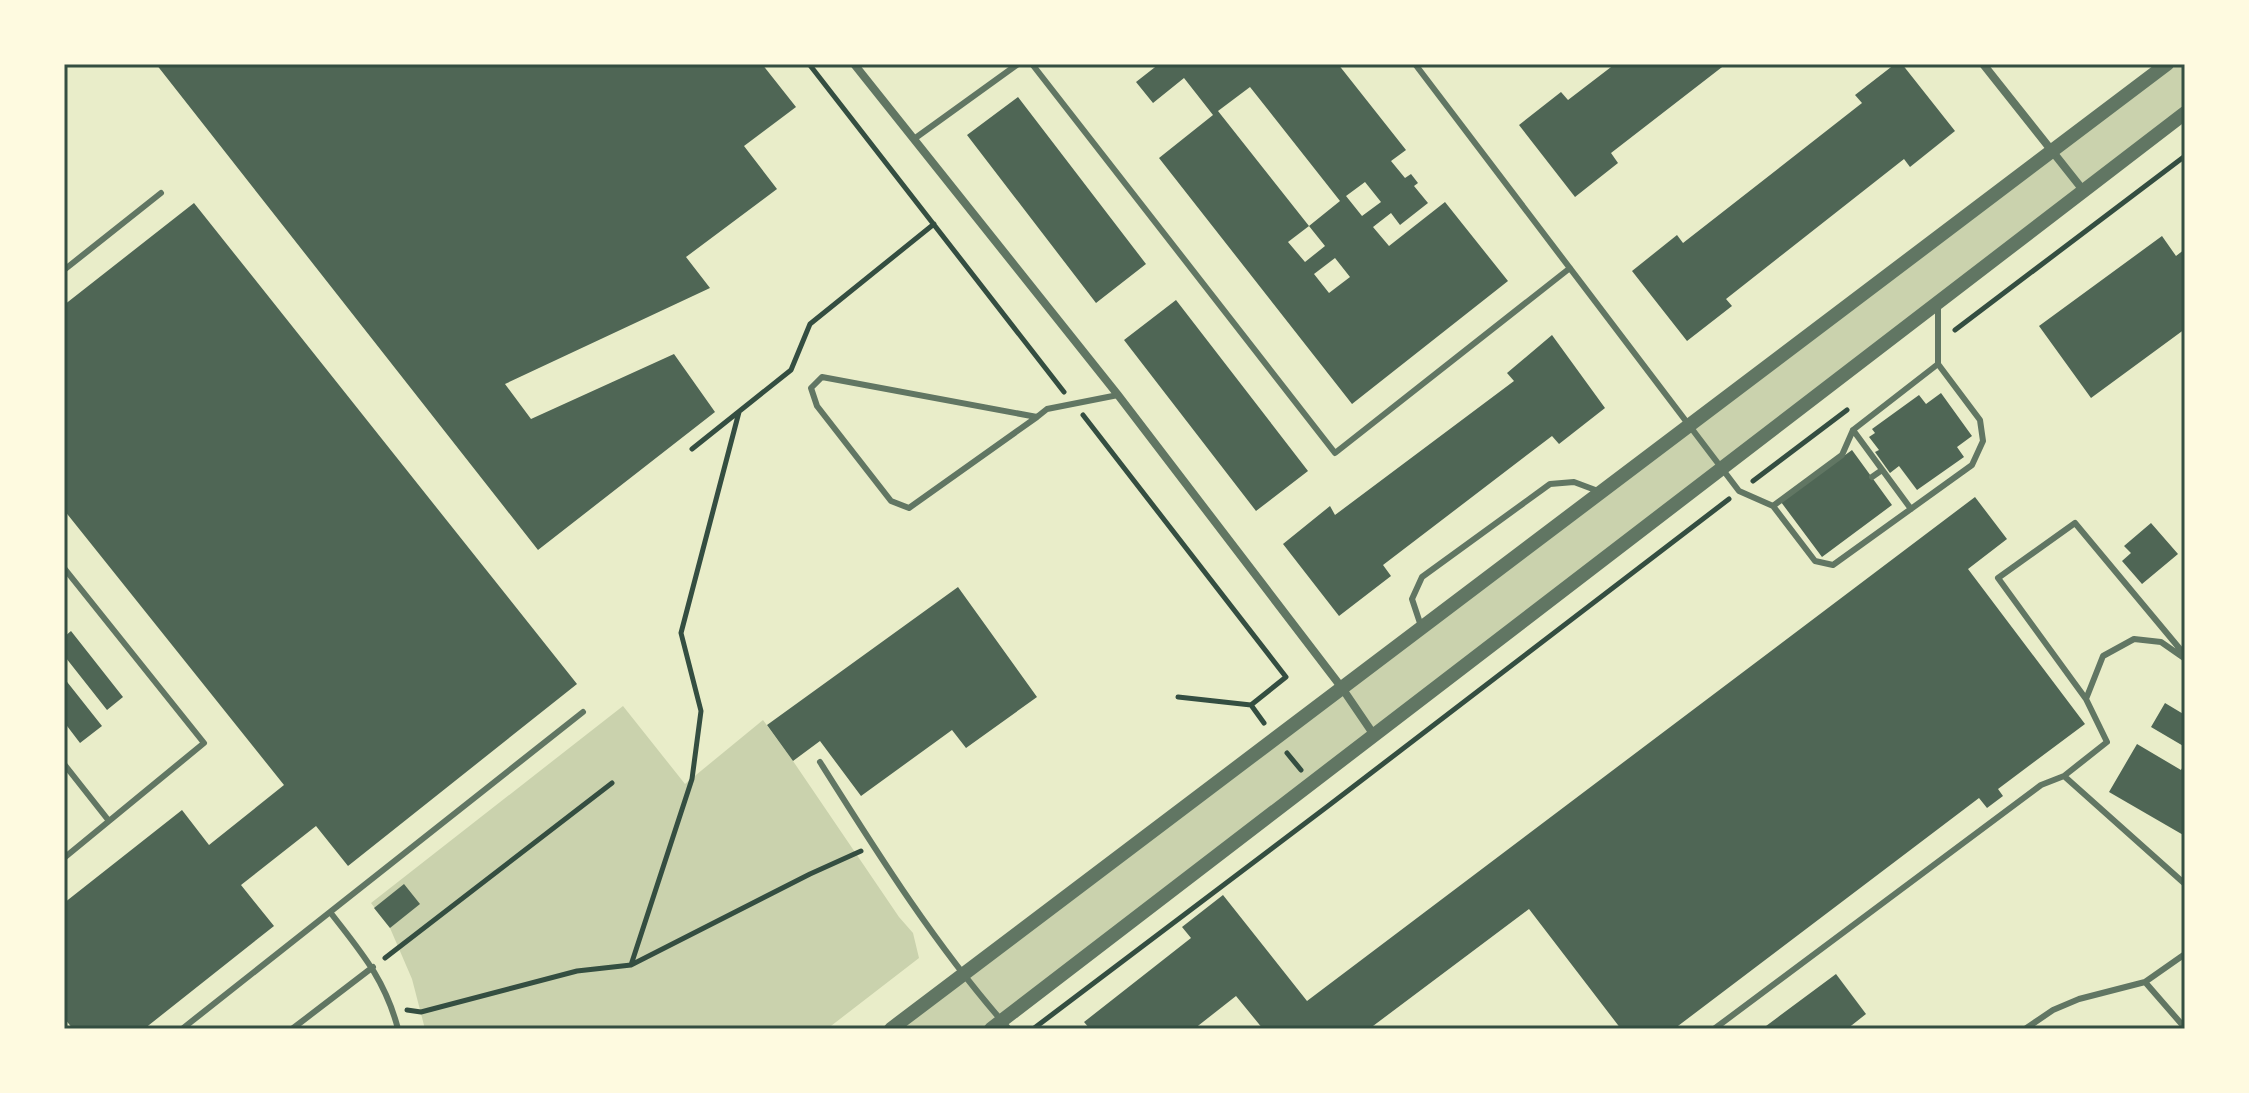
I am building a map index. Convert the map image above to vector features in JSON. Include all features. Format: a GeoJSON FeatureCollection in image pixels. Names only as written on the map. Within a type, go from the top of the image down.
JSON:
{"type":"FeatureCollection","features":[{"type":"Feature","properties":{"kind":"street"},"geometry":{"type":"LineString","coordinates":[[854,64],[1118,395],[1342,688],[1374,735]]}},
{"type":"Feature","properties":{"kind":"street"},"geometry":{"type":"LineString","coordinates":[[1983,64],[2083,190]]}},
{"type":"Feature","properties":{"kind":"street"},"geometry":{"type":"LineString","coordinates":[[891,1029],[2167,64]]}},
{"type":"Feature","properties":{"kind":"street"},"geometry":{"type":"LineString","coordinates":[[1001,1026],[1720,468],[2185,113]]}},
{"type":"Feature","properties":{"kind":"lane"},"geometry":{"type":"LineString","coordinates":[[914,139],[1018,64]]}},
{"type":"Feature","properties":{"kind":"lane"},"geometry":{"type":"LineString","coordinates":[[1032,64],[1335,453],[1570,268]]}},
{"type":"Feature","properties":{"kind":"lane"},"geometry":{"type":"LineString","coordinates":[[1415,64],[1720,468],[1739,491],[1773,506],[1815,561],[1833,565],[1972,465],[1983,441],[1980,420],[1938,364],[1938,301]]}},
{"type":"Feature","properties":{"kind":"lane"},"geometry":{"type":"LineString","coordinates":[[64,270],[161,193]]}},
{"type":"Feature","properties":{"kind":"lane"},"geometry":{"type":"LineString","coordinates":[[1773,506],[1842,455],[1853,430],[1938,364]]}},
{"type":"Feature","properties":{"kind":"lane"},"geometry":{"type":"LineString","coordinates":[[1037,417],[822,377],[811,388],[817,406],[891,501],[909,508],[1037,417],[1047,409],[1118,395]]}},
{"type":"Feature","properties":{"kind":"lane"},"geometry":{"type":"LineString","coordinates":[[1853,430],[1911,509]]}},
{"type":"Feature","properties":{"kind":"lane"},"geometry":{"type":"LineString","coordinates":[[1872,477],[1882,470]]}},
{"type":"Feature","properties":{"kind":"lane"},"geometry":{"type":"LineString","coordinates":[[1421,628],[1412,599],[1422,577],[1550,484],[1574,482],[1601,492]]}},
{"type":"Feature","properties":{"kind":"lane"},"geometry":{"type":"LineString","coordinates":[[1714,1029],[2041,785],[2064,776],[2107,742],[2086,699],[1998,578],[2075,523],[2185,657]]}},
{"type":"Feature","properties":{"kind":"lane"},"geometry":{"type":"LineString","coordinates":[[1794,534],[1801,529]]}},
{"type":"Feature","properties":{"kind":"lane"},"geometry":{"type":"LineString","coordinates":[[64,568],[204,743],[64,858]]}},
{"type":"Feature","properties":{"kind":"lane"},"geometry":{"type":"LineString","coordinates":[[2086,699],[2103,656],[2134,639],[2161,642],[2185,657]]}},
{"type":"Feature","properties":{"kind":"lane"},"geometry":{"type":"LineString","coordinates":[[182,1029],[583,712]]}},
{"type":"Feature","properties":{"kind":"lane"},"geometry":{"type":"LineString","coordinates":[[820,762],[872,844],[1001,1026]]}},
{"type":"Feature","properties":{"kind":"lane"},"geometry":{"type":"LineString","coordinates":[[64,764],[109,821]]}},
{"type":"Feature","properties":{"kind":"lane"},"geometry":{"type":"LineString","coordinates":[[2064,776],[2185,884]]}},
{"type":"Feature","properties":{"kind":"lane"},"geometry":{"type":"LineString","coordinates":[[330,912],[373,967],[393,1008],[398,1029]]}},
{"type":"Feature","properties":{"kind":"lane"},"geometry":{"type":"LineString","coordinates":[[2025,1029],[2053,1010],[2079,999],[2145,982],[2185,954]]}},
{"type":"Feature","properties":{"kind":"lane"},"geometry":{"type":"LineString","coordinates":[[292,1029],[373,967]]}},
{"type":"Feature","properties":{"kind":"lane"},"geometry":{"type":"LineString","coordinates":[[2145,982],[2185,1028]]}},
{"type":"Feature","properties":{"kind":"path"},"geometry":{"type":"LineString","coordinates":[[1939,341],[2185,156]]}},
{"type":"Feature","properties":{"kind":"path"},"geometry":{"type":"LineString","coordinates":[[692,449],[791,370],[810,324],[934,224]]}},
{"type":"Feature","properties":{"kind":"path"},"geometry":{"type":"LineString","coordinates":[[1033,1029],[1852,407]]}},
{"type":"Feature","properties":{"kind":"path"},"geometry":{"type":"LineString","coordinates":[[631,965],[692,779],[701,711],[681,633],[739,412]]}},
{"type":"Feature","properties":{"kind":"path"},"geometry":{"type":"LineString","coordinates":[[373,967],[612,783]]}},
{"type":"Feature","properties":{"kind":"path"},"geometry":{"type":"LineString","coordinates":[[393,1008],[421,1012],[577,971],[631,965],[872,844]]}},
{"type":"Feature","properties":{"kind":"green space"},"geometry":{"type":"Polygon","coordinates":[[[2167,64],[2185,64],[2185,113],[991,1029],[891,1029],[2167,64]]]}},
{"type":"Feature","properties":{"kind":"green space"},"geometry":{"type":"Polygon","coordinates":[[[623,706],[685,784],[763,720],[913,933],[919,958],[827,1029],[425,1029],[412,979],[390,928],[371,903],[623,706]]]}},
{"type":"Feature","properties":{"kind":"building"},"geometry":{"type":"Polygon","coordinates":[[[156,64],[762,64],[796,107],[744,146],[777,189],[686,257],[710,288],[505,384],[531,419],[674,354],[715,412],[538,550],[156,64]]]}},
{"type":"Feature","properties":{"kind":"building"},"geometry":{"type":"Polygon","coordinates":[[[1159,64],[1338,64],[1406,150],[1391,161],[1405,178],[1411,174],[1418,183],[1414,186],[1428,203],[1400,225],[1391,213],[1373,227],[1389,246],[1445,202],[1508,281],[1352,404],[1159,158],[1213,115],[1184,78],[1153,103],[1136,82],[1159,64]],[[1250,87],[1218,111],[1309,226],[1340,201],[1250,87]],[[1365,182],[1346,196],[1362,216],[1381,202],[1365,182]],[[1309,226],[1288,242],[1305,262],[1325,246],[1309,226]],[[1335,258],[1314,274],[1329,293],[1350,277],[1335,258]]]}},
{"type":"Feature","properties":{"kind":"building"},"geometry":{"type":"Polygon","coordinates":[[[1615,64],[1726,64],[1611,153],[1618,163],[1575,197],[1519,125],[1561,92],[1568,100],[1615,64]]]}},
{"type":"Feature","properties":{"kind":"building"},"geometry":{"type":"Polygon","coordinates":[[[1895,64],[1902,64],[1955,131],[1910,167],[1904,159],[1726,299],[1732,306],[1687,341],[1632,271],[1677,235],[1683,243],[1862,103],[1855,95],[1895,64]]]}},
{"type":"Feature","properties":{"kind":"building"},"geometry":{"type":"Polygon","coordinates":[[[1018,97],[1146,264],[1096,303],[967,135],[1018,97]]]}},
{"type":"Feature","properties":{"kind":"building"},"geometry":{"type":"Polygon","coordinates":[[[194,203],[577,684],[348,866],[316,826],[241,885],[274,926],[144,1029],[73,1029],[64,1018],[64,903],[182,810],[209,845],[284,785],[64,510],[64,305],[194,203]]]}},
{"type":"Feature","properties":{"kind":"building"},"geometry":{"type":"Polygon","coordinates":[[[2162,236],[2176,256],[2185,249],[2185,329],[2091,398],[2039,326],[2162,236]]]}},
{"type":"Feature","properties":{"kind":"building"},"geometry":{"type":"Polygon","coordinates":[[[1176,300],[1308,471],[1256,511],[1124,340],[1176,300]]]}},
{"type":"Feature","properties":{"kind":"building"},"geometry":{"type":"Polygon","coordinates":[[[1552,335],[1605,408],[1559,444],[1552,436],[1383,565],[1391,576],[1339,616],[1283,544],[1330,506],[1335,515],[1514,381],[1507,373],[1552,335]]]}},
{"type":"Feature","properties":{"kind":"building"},"geometry":{"type":"Polygon","coordinates":[[[1941,393],[1972,436],[1957,447],[1964,457],[1917,490],[1899,466],[1890,473],[1869,437],[1875,433],[1872,429],[1919,395],[1926,404],[1941,393]]]}},
{"type":"Feature","properties":{"kind":"building"},"geometry":{"type":"Polygon","coordinates":[[[1852,450],[1892,505],[1822,557],[1781,502],[1852,450]]]}},
{"type":"Feature","properties":{"kind":"building"},"geometry":{"type":"Polygon","coordinates":[[[1975,497],[2007,539],[1968,569],[2085,724],[1998,789],[2003,796],[1987,808],[1979,798],[1674,1029],[1621,1029],[1529,909],[1369,1029],[1263,1029],[1236,996],[1194,1029],[1090,1029],[1084,1022],[1191,938],[1182,927],[1223,895],[1307,1001],[1975,497]]]}},
{"type":"Feature","properties":{"kind":"building"},"geometry":{"type":"Polygon","coordinates":[[[2151,523],[2178,554],[2142,584],[2122,561],[2131,553],[2124,546],[2151,523]]]}},
{"type":"Feature","properties":{"kind":"building"},"geometry":{"type":"Polygon","coordinates":[[[958,587],[1037,697],[966,748],[952,730],[861,796],[820,741],[793,761],[767,725],[958,587]]]}},
{"type":"Feature","properties":{"kind":"building"},"geometry":{"type":"Polygon","coordinates":[[[71,631],[123,697],[107,710],[66,658],[64,660],[64,637],[71,631]]]}},
{"type":"Feature","properties":{"kind":"building"},"geometry":{"type":"Polygon","coordinates":[[[64,678],[102,726],[80,743],[64,722],[64,678]]]}},
{"type":"Feature","properties":{"kind":"building"},"geometry":{"type":"Polygon","coordinates":[[[2165,703],[2185,715],[2185,747],[2151,727],[2165,703]]]}},
{"type":"Feature","properties":{"kind":"building"},"geometry":{"type":"Polygon","coordinates":[[[2137,744],[2181,770],[2185,763],[2185,836],[2109,792],[2137,744]]]}},
{"type":"Feature","properties":{"kind":"building"},"geometry":{"type":"Polygon","coordinates":[[[404,884],[420,904],[390,928],[374,908],[404,884]]]}},
{"type":"Feature","properties":{"kind":"building"},"geometry":{"type":"Polygon","coordinates":[[[1836,974],[1866,1014],[1847,1029],[1762,1029],[1836,974]]]}}]}
